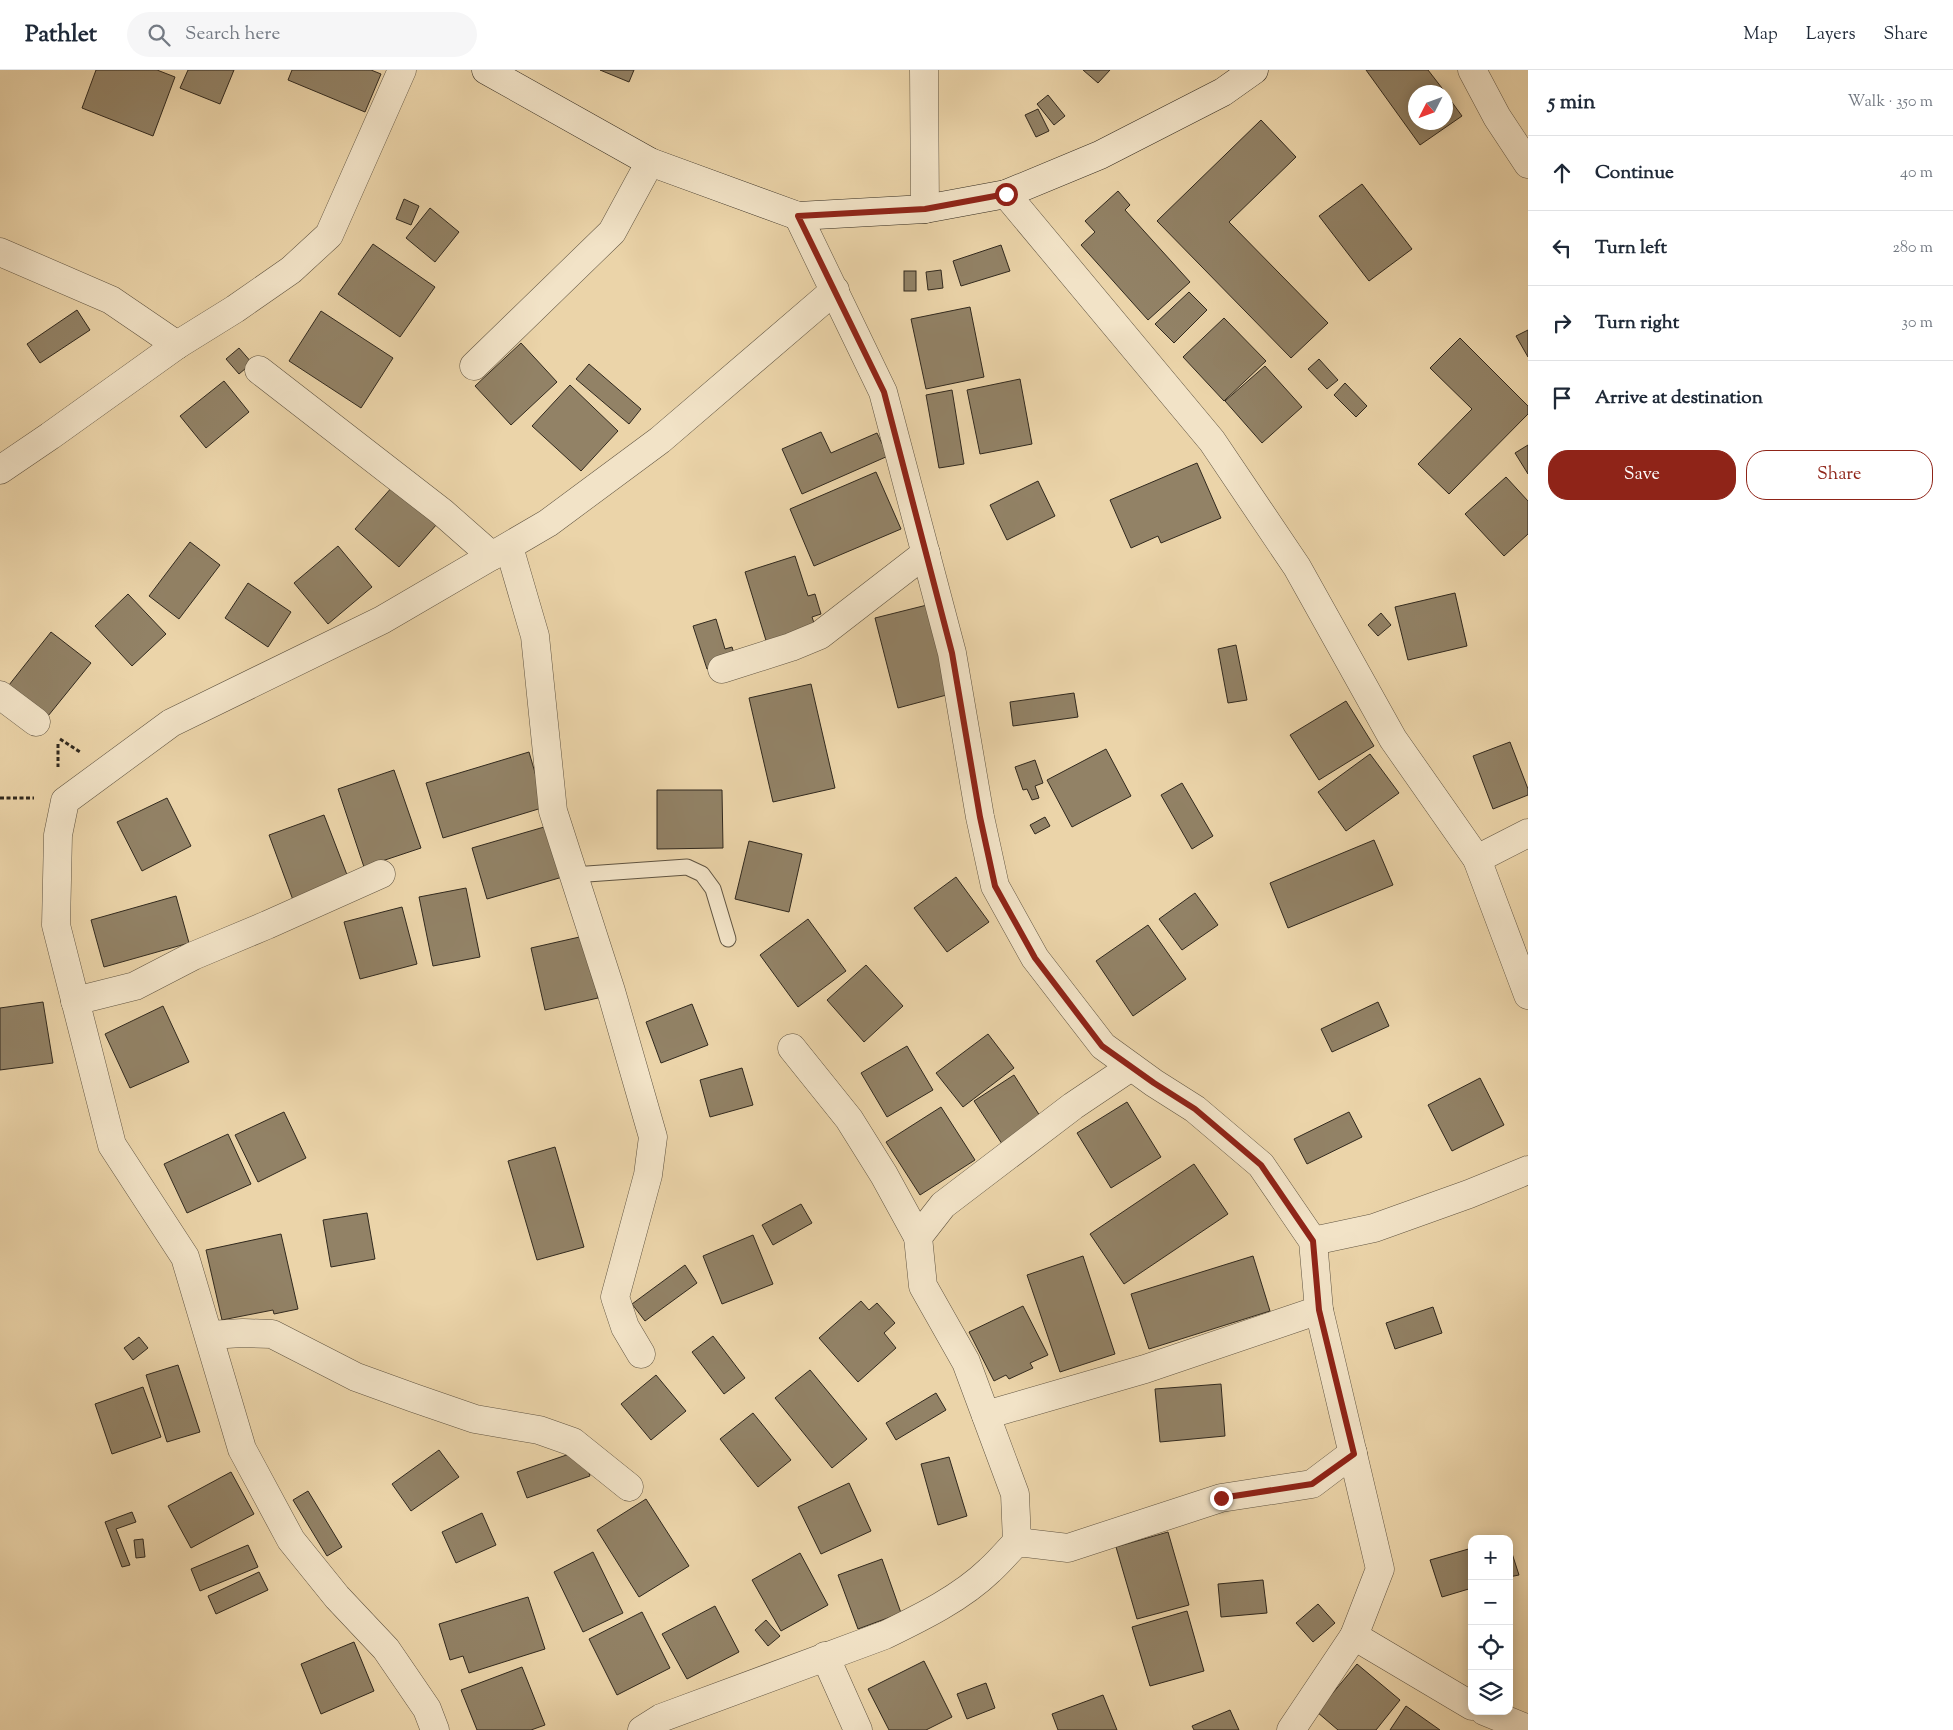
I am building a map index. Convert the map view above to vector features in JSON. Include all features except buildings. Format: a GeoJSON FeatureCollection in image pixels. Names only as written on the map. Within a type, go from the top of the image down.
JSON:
{"type":"FeatureCollection","features":[{"type":"Feature","properties":{"kind":"street"},"geometry":{"type":"LineString","coordinates":[[0,470],[177,345],[235,309],[291,270],[329,235],[402,70]]}},
{"type":"Feature","properties":{"kind":"street"},"geometry":{"type":"LineString","coordinates":[[486,70],[650,162],[798,216],[925,209],[1006,194],[1100,155],[1223,92],[1254,70]]}},
{"type":"Feature","properties":{"kind":"street"},"geometry":{"type":"LineString","coordinates":[[924,70],[925,209]]}},
{"type":"Feature","properties":{"kind":"street"},"geometry":{"type":"LineString","coordinates":[[1472,70],[1497,117],[1528,164]]}},
{"type":"Feature","properties":{"kind":"street"},"geometry":{"type":"LineString","coordinates":[[474,366],[612,232],[650,162]]}},
{"type":"Feature","properties":{"kind":"street"},"geometry":{"type":"LineString","coordinates":[[1006,194],[1212,441],[1297,567],[1393,739],[1477,859],[1528,995]]}},
{"type":"Feature","properties":{"kind":"street"},"geometry":{"type":"LineString","coordinates":[[798,216],[884,392],[952,653],[980,817],[995,886],[1035,958],[1102,1046],[1195,1109],[1261,1165],[1313,1241],[1319,1310],[1380,1569],[1354,1636],[1291,1730]]}},
{"type":"Feature","properties":{"kind":"street"},"geometry":{"type":"LineString","coordinates":[[0,252],[111,300],[177,345]]}},
{"type":"Feature","properties":{"kind":"street"},"geometry":{"type":"LineString","coordinates":[[435,1730],[427,1709],[386,1649],[336,1597],[291,1540],[242,1449],[185,1257],[112,1145],[56,925],[58,835],[65,801],[171,723],[382,620],[562,514],[660,440],[835,290]]}},
{"type":"Feature","properties":{"kind":"street"},"geometry":{"type":"LineString","coordinates":[[259,370],[442,512],[501,551],[535,636],[553,811],[610,991],[653,1137],[648,1175],[615,1297],[625,1327],[641,1354]]}},
{"type":"Feature","properties":{"kind":"street"},"geometry":{"type":"LineString","coordinates":[[722,669],[791,647],[820,635],[926,553]]}},
{"type":"Feature","properties":{"kind":"street"},"geometry":{"type":"LineString","coordinates":[[0,695],[36,722]]}},
{"type":"Feature","properties":{"kind":"street"},"geometry":{"type":"LineString","coordinates":[[1477,859],[1528,833]]}},
{"type":"Feature","properties":{"kind":"street"},"geometry":{"type":"LineString","coordinates":[[75,1001],[135,986],[193,956],[268,925],[381,874]]}},
{"type":"Feature","properties":{"kind":"street"},"geometry":{"type":"LineString","coordinates":[[642,1730],[661,1718],[885,1635],[956,1597],[990,1571],[1017,1542],[1014,1494],[966,1362],[923,1286],[918,1237],[884,1175],[849,1119],[792,1048]]}},
{"type":"Feature","properties":{"kind":"street"},"geometry":{"type":"LineString","coordinates":[[918,1237],[943,1205],[1073,1106],[1131,1067]]}},
{"type":"Feature","properties":{"kind":"street"},"geometry":{"type":"LineString","coordinates":[[1313,1241],[1374,1228],[1469,1194],[1528,1170]]}},
{"type":"Feature","properties":{"kind":"street"},"geometry":{"type":"LineString","coordinates":[[986,1415],[1145,1369],[1319,1310]]}},
{"type":"Feature","properties":{"kind":"street"},"geometry":{"type":"LineString","coordinates":[[209,1335],[272,1334],[356,1377],[414,1398],[475,1419],[538,1430],[556,1436],[572,1442],[629,1487]]}},
{"type":"Feature","properties":{"kind":"street"},"geometry":{"type":"LineString","coordinates":[[1017,1542],[1068,1548],[1221,1498],[1312,1484],[1354,1454]]}},
{"type":"Feature","properties":{"kind":"street"},"geometry":{"type":"LineString","coordinates":[[1354,1636],[1468,1704]]}},
{"type":"Feature","properties":{"kind":"street"},"geometry":{"type":"LineString","coordinates":[[825,1656],[858,1730]]}},
{"type":"Feature","properties":{"kind":"street"},"geometry":{"type":"LineString","coordinates":[[1494,1715],[1528,1729]]}},
{"type":"Feature","properties":{"kind":"lane"},"geometry":{"type":"LineString","coordinates":[[574,875],[687,867],[702,874],[712,889],[728,940]]}},
{"type":"Feature","properties":{"kind":"path"},"geometry":{"type":"LineString","coordinates":[[36,722],[58,737],[58,771],[65,801]]}},
{"type":"Feature","properties":{"kind":"route"},"geometry":{"type":"LineString","coordinates":[[1006,194],[925,209],[798,216],[884,392],[952,653],[980,817],[995,886],[1035,958],[1102,1046],[1195,1109],[1261,1165],[1313,1241],[1319,1310],[1354,1454],[1312,1484],[1221,1498]]}}]}
